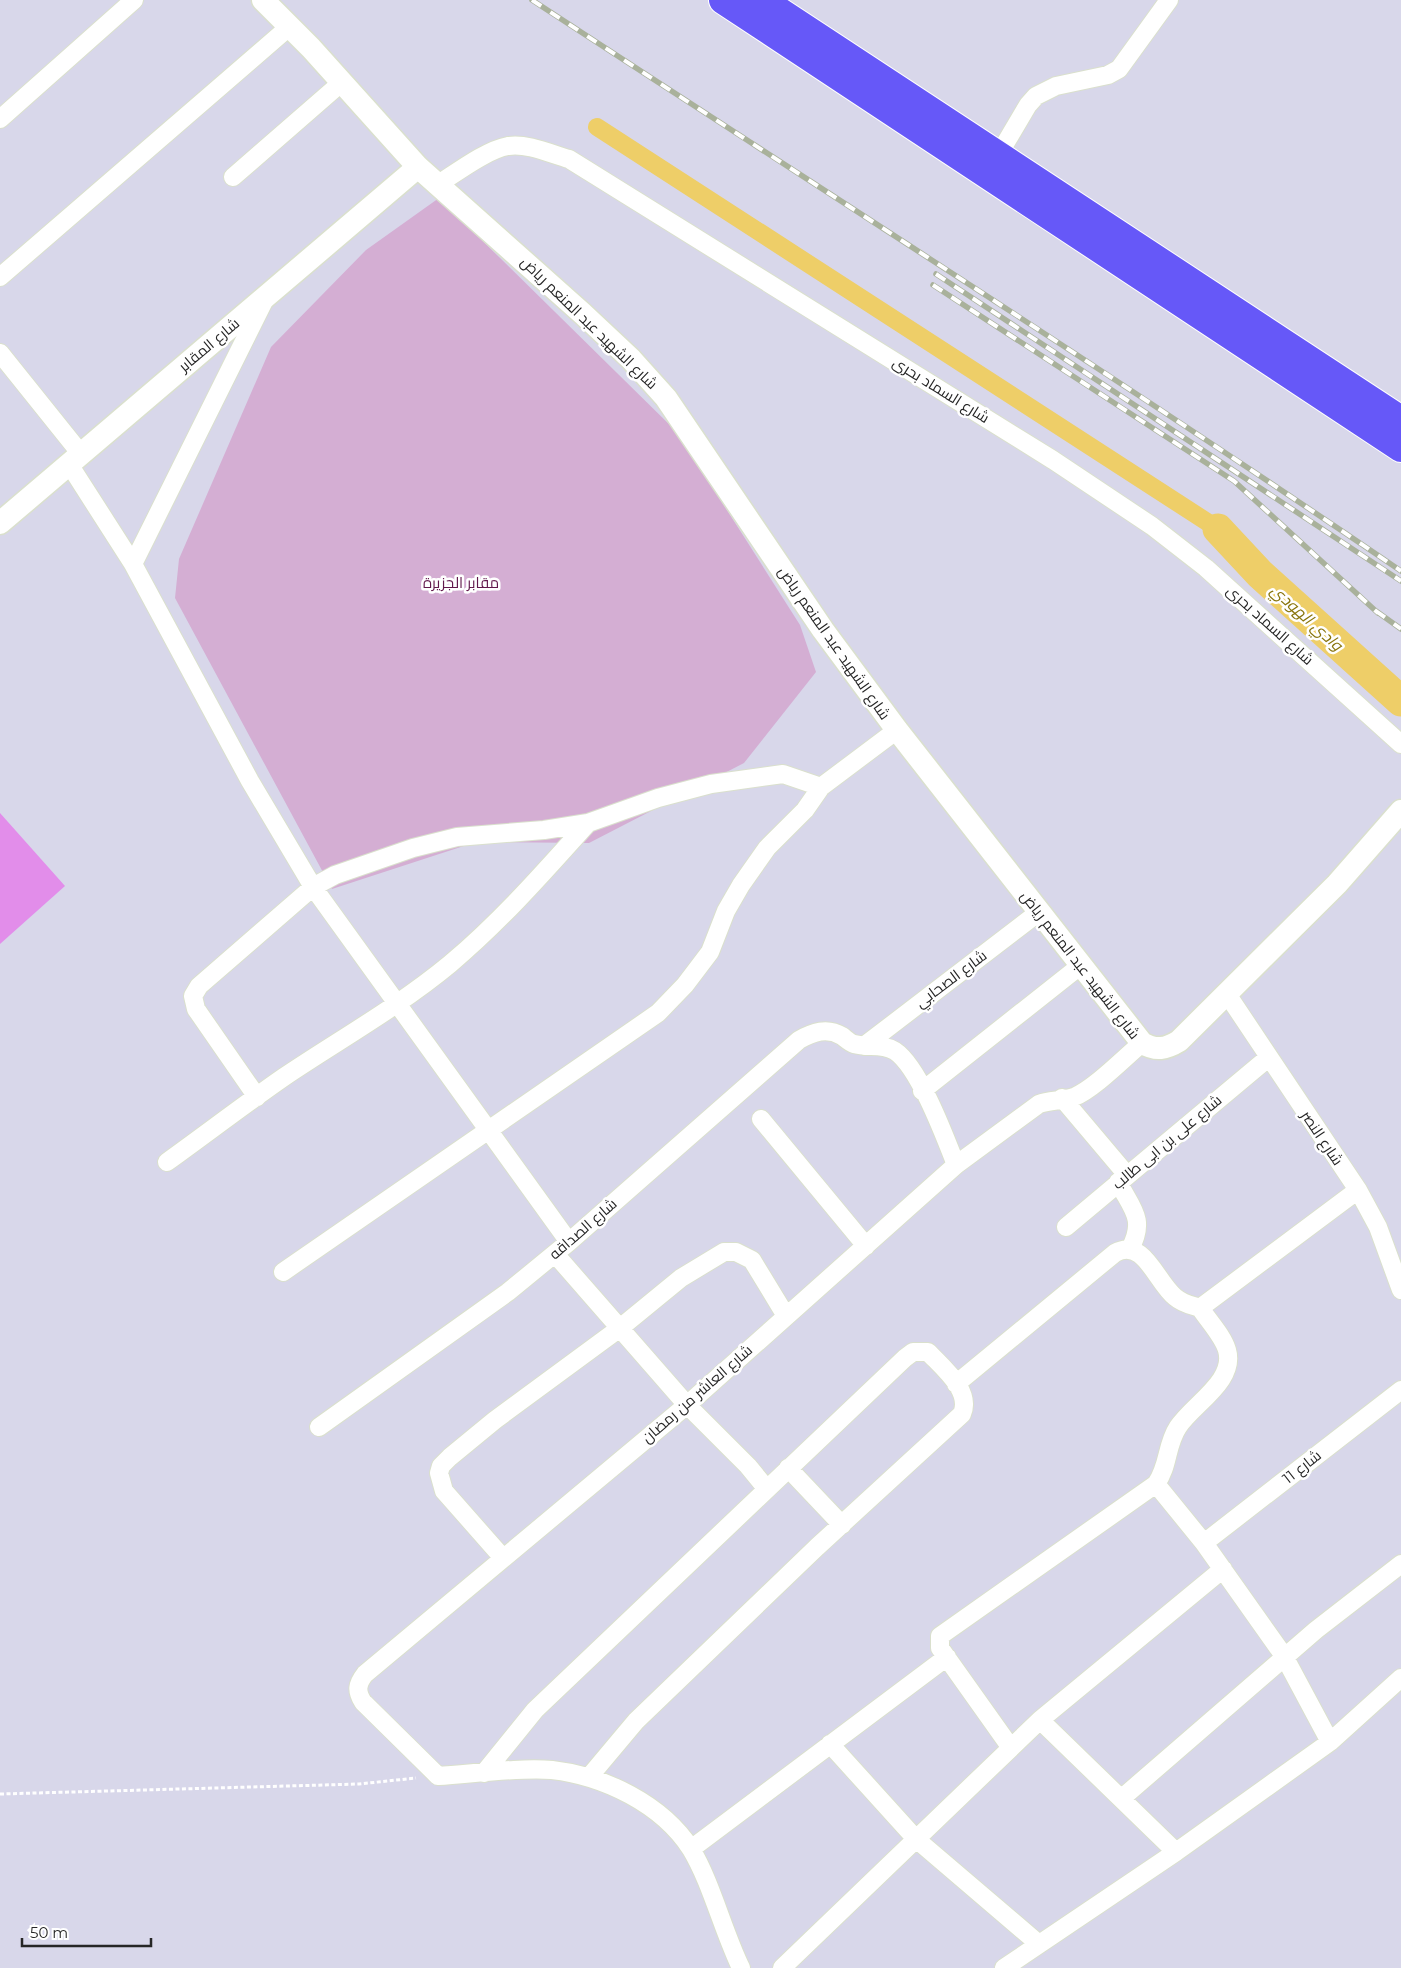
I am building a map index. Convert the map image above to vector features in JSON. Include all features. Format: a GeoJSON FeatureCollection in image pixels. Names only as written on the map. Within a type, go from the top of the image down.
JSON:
{"type":"FeatureCollection","features":[{"type":"Feature","properties":{"kind":"highway"},"geometry":{"type":"LineString","coordinates":[[723,0],[1401,448]]}},
{"type":"Feature","properties":{"kind":"highway"},"geometry":{"type":"LineString","coordinates":[[762,0],[1401,420]]}},
{"type":"Feature","properties":{"kind":"street"},"geometry":{"type":"LineString","coordinates":[[0,119],[134,0]]}},
{"type":"Feature","properties":{"kind":"street","name":"شارع الشهيد عبد المنعم رياض"},"geometry":{"type":"LineString","coordinates":[[262,0],[437,186],[583,314],[631,359],[666,398],[691,431],[823,630],[897,730],[1142,1043],[1155,1048],[1170,1047],[1179,1040],[1337,884],[1401,812]]}},
{"type":"Feature","properties":{"kind":"street"},"geometry":{"type":"LineString","coordinates":[[999,154],[1028,105],[1036,96],[1056,86],[1108,75],[1119,69],[1169,0]]}},
{"type":"Feature","properties":{"kind":"street"},"geometry":{"type":"LineString","coordinates":[[0,277],[289,27]]}},
{"type":"Feature","properties":{"kind":"street"},"geometry":{"type":"LineString","coordinates":[[233,177],[341,83]]}},
{"type":"Feature","properties":{"kind":"street","name":"شارع السماد بحرى"},"geometry":{"type":"LineString","coordinates":[[437,186],[473,161],[509,146],[534,148],[569,159],[1053,460],[1152,526],[1206,568],[1401,744]]}},
{"type":"Feature","properties":{"kind":"street","name":"شارع المقابر"},"geometry":{"type":"LineString","coordinates":[[0,523],[418,167]]}},
{"type":"Feature","properties":{"kind":"street"},"geometry":{"type":"LineString","coordinates":[[133,564],[265,298]]}},
{"type":"Feature","properties":{"kind":"street"},"geometry":{"type":"LineString","coordinates":[[0,353],[75,459],[250,781],[313,887],[568,1242]]}},
{"type":"Feature","properties":{"kind":"street"},"geometry":{"type":"LineString","coordinates":[[283,1272],[486,1130],[643,1026],[686,985],[710,952],[726,911],[741,885],[767,848],[805,810],[821,787],[897,730]]}},
{"type":"Feature","properties":{"kind":"street"},"geometry":{"type":"LineString","coordinates":[[257,1097],[196,1009],[193,996],[199,986],[313,887],[377,860],[457,837],[544,830],[588,823],[658,798],[711,784],[783,774],[821,787]]}},
{"type":"Feature","properties":{"kind":"street"},"geometry":{"type":"LineString","coordinates":[[168,1162],[257,1097],[396,1004],[448,965],[487,932],[535,883],[588,823]]}},
{"type":"Feature","properties":{"kind":"street","name":"شارع الصحابي"},"geometry":{"type":"LineString","coordinates":[[864,1046],[1039,912]]}},
{"type":"Feature","properties":{"kind":"street"},"geometry":{"type":"LineString","coordinates":[[922,1090],[1080,966]]}},
{"type":"Feature","properties":{"kind":"street","name":"شارع النصر"},"geometry":{"type":"LineString","coordinates":[[1227,994],[1358,1190],[1378,1226],[1401,1290]]}},
{"type":"Feature","properties":{"kind":"street","name":"شارع الصداقه"},"geometry":{"type":"LineString","coordinates":[[319,1427],[508,1292],[555,1254],[799,1040],[812,1032],[826,1031],[840,1035],[852,1044],[883,1046],[896,1052],[922,1090],[956,1165]]}},
{"type":"Feature","properties":{"kind":"street","name":"شارع العاشر من رمضان"},"geometry":{"type":"LineString","coordinates":[[438,1776],[363,1702],[358,1693],[358,1682],[365,1674],[687,1405],[956,1165],[1039,1104],[1073,1097],[1090,1086],[1142,1043]]}},
{"type":"Feature","properties":{"kind":"street","name":"شارع على بن ابى طالب"},"geometry":{"type":"LineString","coordinates":[[1066,1226],[1268,1058]]}},
{"type":"Feature","properties":{"kind":"street"},"geometry":{"type":"LineString","coordinates":[[956,1384],[1115,1254],[1130,1249],[1137,1235],[1139,1224],[1123,1179],[1062,1098]]}},
{"type":"Feature","properties":{"kind":"street"},"geometry":{"type":"LineString","coordinates":[[761,1119],[866,1246]]}},
{"type":"Feature","properties":{"kind":"street"},"geometry":{"type":"LineString","coordinates":[[1200,1308],[1358,1190]]}},
{"type":"Feature","properties":{"kind":"street"},"geometry":{"type":"LineString","coordinates":[[1011,1748],[938,1643],[944,1632],[1156,1484],[1164,1473],[1169,1445],[1177,1428],[1219,1382],[1229,1366],[1227,1349],[1200,1308],[1182,1302],[1173,1296],[1141,1255],[1130,1249]]}},
{"type":"Feature","properties":{"kind":"street"},"geometry":{"type":"LineString","coordinates":[[503,1558],[444,1491],[439,1473],[441,1466],[495,1420],[620,1328],[681,1278],[724,1252],[736,1252],[752,1260],[786,1316]]}},
{"type":"Feature","properties":{"kind":"street"},"geometry":{"type":"LineString","coordinates":[[555,1254],[687,1405],[748,1466],[766,1488]]}},
{"type":"Feature","properties":{"kind":"street"},"geometry":{"type":"LineString","coordinates":[[484,1772],[535,1710],[766,1488],[913,1352],[928,1352],[956,1384],[964,1398],[962,1414],[636,1721],[589,1777]]}},
{"type":"Feature","properties":{"kind":"street","name":"شارع 11"},"geometry":{"type":"LineString","coordinates":[[1204,1543],[1401,1390]]}},
{"type":"Feature","properties":{"kind":"street"},"geometry":{"type":"LineString","coordinates":[[788,1468],[842,1525]]}},
{"type":"Feature","properties":{"kind":"street"},"geometry":{"type":"LineString","coordinates":[[1156,1484],[1204,1543],[1284,1656],[1330,1742]]}},
{"type":"Feature","properties":{"kind":"street"},"geometry":{"type":"LineString","coordinates":[[1122,1798],[1284,1656],[1401,1564]]}},
{"type":"Feature","properties":{"kind":"street"},"geometry":{"type":"LineString","coordinates":[[782,1968],[1040,1720],[1223,1570]]}},
{"type":"Feature","properties":{"kind":"street"},"geometry":{"type":"LineString","coordinates":[[691,1849],[947,1657]]}},
{"type":"Feature","properties":{"kind":"street"},"geometry":{"type":"LineString","coordinates":[[1004,1968],[1176,1852],[1330,1742],[1401,1678]]}},
{"type":"Feature","properties":{"kind":"street"},"geometry":{"type":"LineString","coordinates":[[1040,1720],[1176,1852]]}},
{"type":"Feature","properties":{"kind":"street"},"geometry":{"type":"LineString","coordinates":[[830,1744],[916,1839],[1039,1944]]}},
{"type":"Feature","properties":{"kind":"street"},"geometry":{"type":"LineString","coordinates":[[438,1776],[484,1772],[551,1770],[589,1777],[639,1800],[672,1825],[691,1849],[741,1968]]}},
{"type":"Feature","properties":{"kind":"path"},"geometry":{"type":"LineString","coordinates":[[0,1794],[359,1784],[438,1776]]}},
{"type":"Feature","properties":{"kind":"green space","name":"مقابر الجزيرة"},"geometry":{"type":"Polygon","coordinates":[[[439,198],[678,433],[800,625],[816,672],[744,763],[589,843],[476,842],[332,889],[175,598],[179,559],[271,347],[366,250],[439,198]]]}},
{"type":"Feature","properties":{"kind":"shaded area"},"geometry":{"type":"Polygon","coordinates":[[[0,813],[65,886],[0,944],[0,813]]]}},
{"type":"Feature","properties":{"kind":"waterway"},"geometry":{"type":"LineString","coordinates":[[597,127],[1218,529]]}},
{"type":"Feature","properties":{"kind":"waterway","name":"وادي الهودي"},"geometry":{"type":"LineString","coordinates":[[1218,529],[1260,574],[1401,701]]}},
{"type":"Feature","properties":{"kind":"railway"},"geometry":{"type":"LineString","coordinates":[[532,0],[1077,355],[1401,571]]}},
{"type":"Feature","properties":{"kind":"railway"},"geometry":{"type":"LineString","coordinates":[[936,274],[1401,581]]}},
{"type":"Feature","properties":{"kind":"railway"},"geometry":{"type":"LineString","coordinates":[[933,285],[1234,481],[1378,613]]}},
{"type":"Feature","properties":{"kind":"railway"},"geometry":{"type":"LineString","coordinates":[[1376,611],[1401,629]]}}]}
